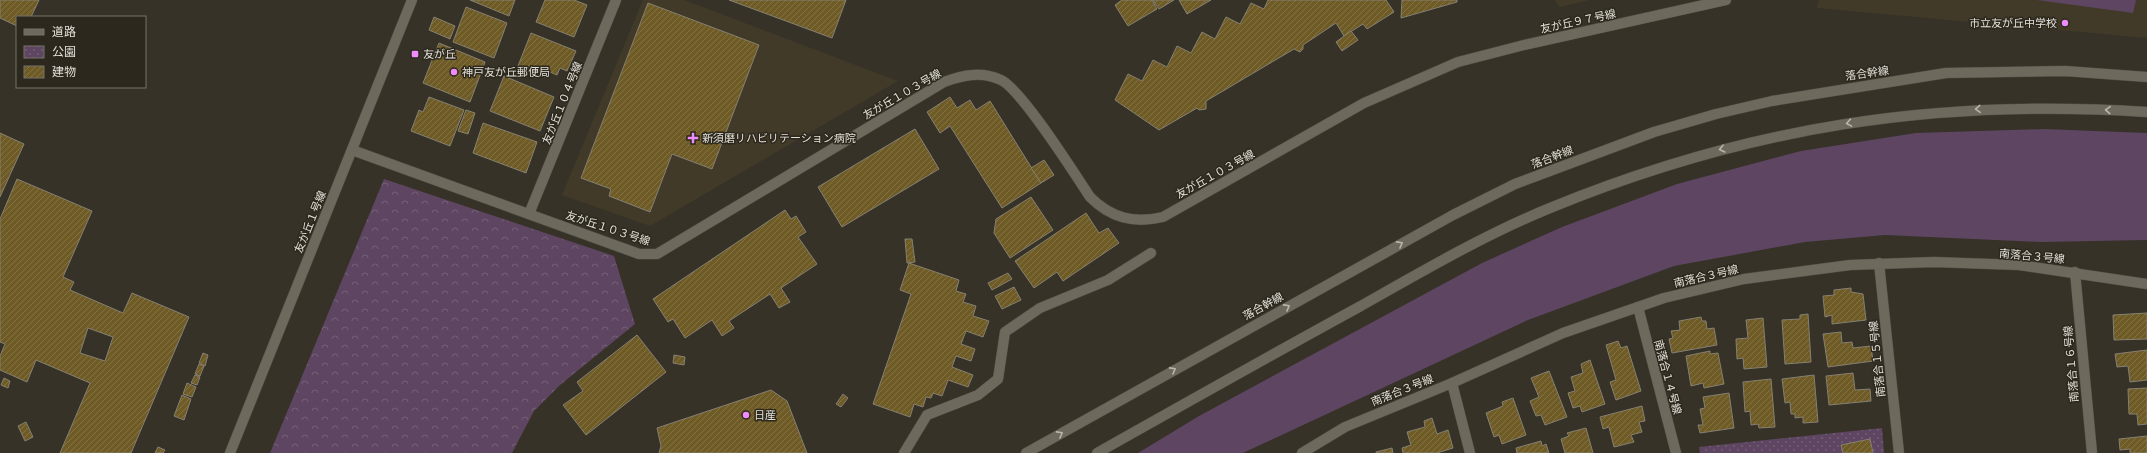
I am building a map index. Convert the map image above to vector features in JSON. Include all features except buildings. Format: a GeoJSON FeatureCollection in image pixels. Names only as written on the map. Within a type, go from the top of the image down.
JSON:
{"type":"FeatureCollection","features":[{"type":"Feature","properties":{"kind":"street","name":"友が丘１号線"},"geometry":{"type":"LineString","coordinates":[[230,453],[412,0]]}},
{"type":"Feature","properties":{"kind":"street","name":"友が丘１０４号線"},"geometry":{"type":"LineString","coordinates":[[529,214],[616,0]]}},
{"type":"Feature","properties":{"kind":"street","name":"友が丘９７号線"},"geometry":{"type":"LineString","coordinates":[[1458,62],[1524,45],[1726,0]]}},
{"type":"Feature","properties":{"kind":"street","name":"友が丘１０３号線"},"geometry":{"type":"LineString","coordinates":[[352,150],[639,254],[657,254],[944,82],[960,76],[987,76],[1001,80],[1010,87],[1090,197],[1100,207],[1113,215],[1131,220],[1148,221],[1163,217],[1364,103],[1458,62]]}},
{"type":"Feature","properties":{"kind":"street","name":"落合幹線"},"geometry":{"type":"LineString","coordinates":[[1026,453],[1453,215],[1515,184],[1654,132],[1716,114],[1772,101],[1946,73],[2065,71],[2147,77]]}},
{"type":"Feature","properties":{"kind":"street"},"geometry":{"type":"LineString","coordinates":[[1097,453],[1462,250],[1547,209],[1650,170],[1746,143],[1870,120],[1994,108],[2079,108],[2147,112]]}},
{"type":"Feature","properties":{"kind":"street"},"geometry":{"type":"LineString","coordinates":[[904,453],[927,415],[978,395],[998,379],[1005,332],[1040,308],[1108,280],[1151,253]]}},
{"type":"Feature","properties":{"kind":"street","name":"南落合３号線"},"geometry":{"type":"LineString","coordinates":[[1302,453],[1345,427],[1452,383],[1563,333],[1664,298],[1744,279],[1808,269],[1879,263],[1934,262],[2019,265],[2075,272],[2147,284]]}},
{"type":"Feature","properties":{"kind":"street","name":"南落合１５号線"},"geometry":{"type":"LineString","coordinates":[[1879,263],[1899,453]]}},
{"type":"Feature","properties":{"kind":"street","name":"南落合１６号線"},"geometry":{"type":"LineString","coordinates":[[2075,272],[2092,453]]}},
{"type":"Feature","properties":{"kind":"street","name":"南落合１４号線"},"geometry":{"type":"LineString","coordinates":[[1638,307],[1676,453]]}},
{"type":"Feature","properties":{"kind":"street"},"geometry":{"type":"LineString","coordinates":[[1452,383],[1470,453]]}},
{"type":"Feature","properties":{"kind":"shaded area","name":"新須磨リハビリテーション病院"},"geometry":{"type":"Polygon","coordinates":[[[643,0],[684,0],[898,81],[650,226],[562,195],[643,0]]]}},
{"type":"Feature","properties":{"kind":"shaded area"},"geometry":{"type":"Polygon","coordinates":[[[1555,0],[1590,0],[1559,7],[1555,0]]]}},
{"type":"Feature","properties":{"kind":"shaded area","name":"市立友が丘中学校"},"geometry":{"type":"Polygon","coordinates":[[[1819,0],[2147,0],[2147,38],[1817,8],[1819,0]]]}},
{"type":"Feature","properties":{"kind":"green space"},"geometry":{"type":"Polygon","coordinates":[[[2037,0],[2136,0],[2133,13],[2037,0]]]}},
{"type":"Feature","properties":{"kind":"green space"},"geometry":{"type":"Polygon","coordinates":[[[2044,129],[2147,133],[2147,240],[2041,242],[1885,235],[1805,242],[1674,266],[1528,320],[1243,453],[1138,453],[1199,416],[1482,263],[1562,227],[1677,184],[1801,151],[1916,133],[2044,129]]]}},
{"type":"Feature","properties":{"kind":"green space"},"geometry":{"type":"Polygon","coordinates":[[[384,179],[614,256],[635,324],[560,385],[534,411],[512,453],[270,453],[384,179]]]}},
{"type":"Feature","properties":{"kind":"green space"},"geometry":{"type":"Polygon","coordinates":[[[1882,428],[1884,453],[1700,453],[1699,447],[1882,428]]]}},
{"type":"Feature","properties":{"kind":"place","name":"市立友が丘中学校"},"geometry":{"type":"Point","coordinates":[2065,23]}},
{"type":"Feature","properties":{"kind":"place","name":"友が丘"},"geometry":{"type":"Point","coordinates":[415,54]}},
{"type":"Feature","properties":{"kind":"place","name":"神戸友が丘郵便局"},"geometry":{"type":"Point","coordinates":[454,72]}},
{"type":"Feature","properties":{"kind":"place","name":"新須磨リハビリテーション病院"},"geometry":{"type":"Point","coordinates":[693,138]}},
{"type":"Feature","properties":{"kind":"place","name":"日産"},"geometry":{"type":"Point","coordinates":[746,415]}}]}
